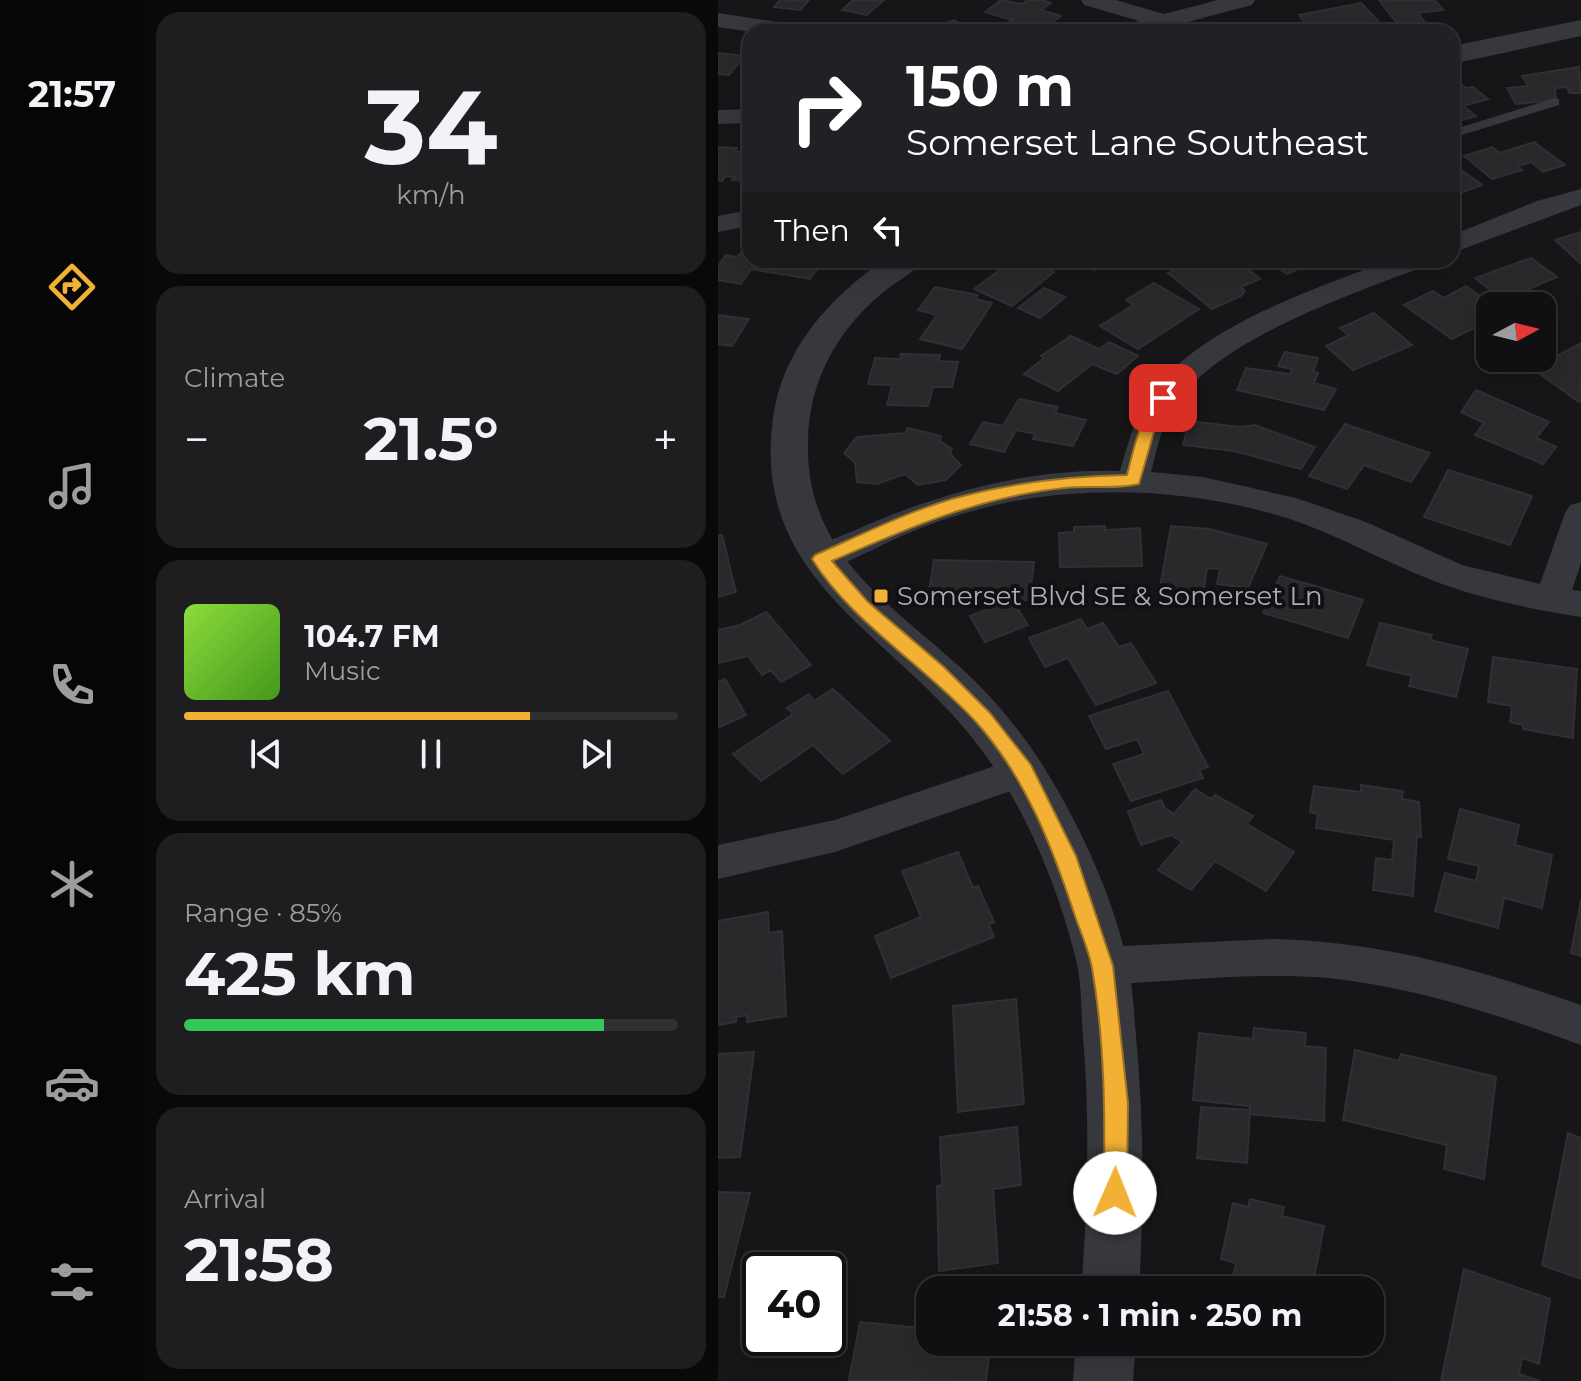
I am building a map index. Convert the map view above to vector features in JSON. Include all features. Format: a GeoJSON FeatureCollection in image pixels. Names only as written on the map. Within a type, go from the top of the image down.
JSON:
{"type":"FeatureCollection","features":[{"type":"Feature","properties":{"kind":"street"},"geometry":{"type":"LineString","coordinates":[[1092,0],[1162,21]]}},
{"type":"Feature","properties":{"kind":"street"},"geometry":{"type":"LineString","coordinates":[[1152,24],[1244,0]]}},
{"type":"Feature","properties":{"kind":"street"},"geometry":{"type":"LineString","coordinates":[[718,20],[744,24]]}},
{"type":"Feature","properties":{"kind":"street"},"geometry":{"type":"LineString","coordinates":[[1460,53],[1581,28]]}},
{"type":"Feature","properties":{"kind":"street"},"geometry":{"type":"LineString","coordinates":[[718,117],[742,116]]}},
{"type":"Feature","properties":{"kind":"street"},"geometry":{"type":"LineString","coordinates":[[1460,242],[1546,207],[1581,197]]}},
{"type":"Feature","properties":{"kind":"street"},"geometry":{"type":"LineString","coordinates":[[718,224],[742,220]]}},
{"type":"Feature","properties":{"kind":"street"},"geometry":{"type":"LineString","coordinates":[[894,268],[869,285],[831,324],[808,362],[788,445],[790,487],[800,519],[821,559],[862,607],[938,672],[984,719],[1024,771],[1066,856],[1102,966],[1117,1103],[1111,1276]]}},
{"type":"Feature","properties":{"kind":"street"},"geometry":{"type":"LineString","coordinates":[[1133,480],[1146,432],[1163,398],[1182,375],[1204,358],[1263,325],[1396,268]]}},
{"type":"Feature","properties":{"kind":"street"},"geometry":{"type":"LineString","coordinates":[[821,559],[915,518],[965,501],[1065,482],[1133,480],[1230,493],[1285,506],[1342,525],[1450,574],[1566,602],[1581,513]]}},
{"type":"Feature","properties":{"kind":"street"},"geometry":{"type":"LineString","coordinates":[[718,862],[813,842],[897,818],[1024,771]]}},
{"type":"Feature","properties":{"kind":"street"},"geometry":{"type":"LineString","coordinates":[[1102,966],[1228,959],[1327,960],[1415,973],[1485,991],[1581,1025]]}},
{"type":"Feature","properties":{"kind":"street"},"geometry":{"type":"LineString","coordinates":[[1103,1381],[1105,1356]]}},
{"type":"Feature","properties":{"kind":"lane"},"geometry":{"type":"LineString","coordinates":[[1460,132],[1555,102]]}},
{"type":"Feature","properties":{"kind":"building"},"geometry":{"type":"Polygon","coordinates":[[[780,0],[809,0],[800,10],[774,7],[780,0]]]}},
{"type":"Feature","properties":{"kind":"building"},"geometry":{"type":"Polygon","coordinates":[[[853,0],[884,0],[867,15],[842,10],[853,0]]]}},
{"type":"Feature","properties":{"kind":"building"},"geometry":{"type":"Polygon","coordinates":[[[1001,0],[1022,4],[1028,0],[1042,0],[1051,3],[1041,10],[1061,16],[1051,24],[1007,24],[1012,20],[985,12],[1001,0]]]}},
{"type":"Feature","properties":{"kind":"building"},"geometry":{"type":"Polygon","coordinates":[[[1379,0],[1435,0],[1443,10],[1418,13],[1426,24],[1398,24],[1379,0]]]}},
{"type":"Feature","properties":{"kind":"building"},"geometry":{"type":"Polygon","coordinates":[[[1361,3],[1380,23],[1305,24],[1299,15],[1361,3]]]}},
{"type":"Feature","properties":{"kind":"building"},"geometry":{"type":"Polygon","coordinates":[[[718,53],[742,56],[729,75],[718,74],[718,53]]]}},
{"type":"Feature","properties":{"kind":"building"},"geometry":{"type":"Polygon","coordinates":[[[1579,67],[1581,93],[1570,93],[1566,87],[1555,88],[1556,100],[1516,104],[1507,88],[1528,86],[1522,76],[1579,67]]]}},
{"type":"Feature","properties":{"kind":"building"},"geometry":{"type":"Polygon","coordinates":[[[1460,84],[1473,87],[1488,99],[1463,106],[1476,116],[1460,121],[1460,84]]]}},
{"type":"Feature","properties":{"kind":"building"},"geometry":{"type":"Polygon","coordinates":[[[1534,142],[1565,165],[1543,172],[1531,162],[1518,166],[1522,170],[1492,179],[1464,156],[1492,147],[1500,153],[1534,142]]]}},
{"type":"Feature","properties":{"kind":"building"},"geometry":{"type":"Polygon","coordinates":[[[718,147],[737,148],[735,151],[742,152],[742,181],[725,176],[722,181],[718,180],[718,147]]]}},
{"type":"Feature","properties":{"kind":"building"},"geometry":{"type":"Polygon","coordinates":[[[1460,169],[1482,185],[1460,193],[1460,169]]]}},
{"type":"Feature","properties":{"kind":"building"},"geometry":{"type":"Polygon","coordinates":[[[1581,232],[1581,264],[1555,240],[1581,232]]]}},
{"type":"Feature","properties":{"kind":"building"},"geometry":{"type":"Polygon","coordinates":[[[742,251],[742,268],[818,268],[810,279],[751,269],[741,284],[718,280],[718,266],[726,255],[737,257],[742,251]]]}},
{"type":"Feature","properties":{"kind":"building"},"geometry":{"type":"Polygon","coordinates":[[[1531,258],[1557,277],[1522,292],[1493,292],[1475,278],[1531,258]]]}},
{"type":"Feature","properties":{"kind":"building"},"geometry":{"type":"Polygon","coordinates":[[[1002,268],[1044,268],[1054,272],[1012,306],[974,289],[1002,268]]]}},
{"type":"Feature","properties":{"kind":"building"},"geometry":{"type":"Polygon","coordinates":[[[1179,268],[1247,268],[1260,279],[1241,287],[1245,291],[1241,296],[1212,309],[1168,273],[1179,268]]]}},
{"type":"Feature","properties":{"kind":"building"},"geometry":{"type":"Polygon","coordinates":[[[1278,268],[1300,268],[1287,274],[1278,268]]]}},
{"type":"Feature","properties":{"kind":"building"},"geometry":{"type":"Polygon","coordinates":[[[1154,283],[1199,309],[1138,349],[1100,326],[1133,305],[1126,300],[1154,283]]]}},
{"type":"Feature","properties":{"kind":"building"},"geometry":{"type":"Polygon","coordinates":[[[1466,286],[1476,293],[1476,327],[1452,339],[1404,305],[1433,291],[1444,298],[1466,286]]]}},
{"type":"Feature","properties":{"kind":"building"},"geometry":{"type":"Polygon","coordinates":[[[935,287],[978,295],[975,299],[992,303],[962,349],[920,339],[937,315],[918,310],[935,287]]]}},
{"type":"Feature","properties":{"kind":"building"},"geometry":{"type":"Polygon","coordinates":[[[1044,288],[1065,297],[1040,318],[1018,308],[1044,288]]]}},
{"type":"Feature","properties":{"kind":"building"},"geometry":{"type":"Polygon","coordinates":[[[1374,313],[1412,345],[1353,370],[1326,346],[1349,335],[1340,328],[1374,313]]]}},
{"type":"Feature","properties":{"kind":"building"},"geometry":{"type":"Polygon","coordinates":[[[718,315],[749,319],[732,346],[718,344],[718,315]]]}},
{"type":"Feature","properties":{"kind":"building"},"geometry":{"type":"Polygon","coordinates":[[[1071,336],[1099,349],[1109,342],[1138,356],[1117,374],[1092,364],[1058,391],[1024,374],[1044,358],[1041,356],[1071,336]]]}},
{"type":"Feature","properties":{"kind":"building"},"geometry":{"type":"Polygon","coordinates":[[[1581,343],[1581,401],[1537,372],[1556,372],[1556,357],[1581,343]]]}},
{"type":"Feature","properties":{"kind":"building"},"geometry":{"type":"Polygon","coordinates":[[[1285,352],[1318,358],[1313,372],[1318,373],[1314,383],[1336,389],[1324,410],[1237,390],[1246,368],[1290,374],[1292,369],[1278,366],[1285,352]]]}},
{"type":"Feature","properties":{"kind":"building"},"geometry":{"type":"Polygon","coordinates":[[[901,354],[940,355],[939,361],[958,362],[952,387],[933,387],[928,406],[887,405],[892,385],[868,384],[875,358],[900,359],[901,354]]]}},
{"type":"Feature","properties":{"kind":"building"},"geometry":{"type":"Polygon","coordinates":[[[1476,390],[1549,422],[1536,438],[1556,447],[1543,464],[1475,435],[1484,423],[1461,412],[1476,390]]]}},
{"type":"Feature","properties":{"kind":"building"},"geometry":{"type":"Polygon","coordinates":[[[1019,399],[1058,407],[1055,413],[1086,420],[1073,446],[1033,439],[1035,434],[1016,430],[1004,452],[970,444],[983,422],[1003,426],[1019,399]]]}},
{"type":"Feature","properties":{"kind":"building"},"geometry":{"type":"Polygon","coordinates":[[[1189,421],[1240,427],[1255,425],[1315,447],[1301,469],[1234,451],[1183,445],[1189,421]]]}},
{"type":"Feature","properties":{"kind":"building"},"geometry":{"type":"Polygon","coordinates":[[[1345,424],[1430,453],[1411,482],[1364,465],[1347,489],[1309,476],[1345,424]]]}},
{"type":"Feature","properties":{"kind":"building"},"geometry":{"type":"Polygon","coordinates":[[[908,428],[941,436],[940,441],[952,449],[950,454],[961,465],[946,480],[918,485],[905,474],[877,484],[857,482],[855,462],[844,453],[857,437],[905,433],[908,428]]]}},
{"type":"Feature","properties":{"kind":"building"},"geometry":{"type":"Polygon","coordinates":[[[1448,470],[1532,496],[1510,545],[1424,517],[1448,470]]]}},
{"type":"Feature","properties":{"kind":"building"},"geometry":{"type":"Polygon","coordinates":[[[1105,526],[1105,530],[1140,528],[1142,566],[1060,567],[1059,533],[1074,532],[1074,527],[1105,526]]]}},
{"type":"Feature","properties":{"kind":"building"},"geometry":{"type":"Polygon","coordinates":[[[1171,526],[1210,529],[1267,544],[1248,588],[1217,584],[1220,569],[1207,568],[1202,602],[1158,598],[1171,526]]]}},
{"type":"Feature","properties":{"kind":"building"},"geometry":{"type":"Polygon","coordinates":[[[722,535],[736,592],[718,597],[718,536],[722,535]]]}},
{"type":"Feature","properties":{"kind":"building"},"geometry":{"type":"Polygon","coordinates":[[[934,560],[1034,562],[1029,600],[928,598],[934,560]]]}},
{"type":"Feature","properties":{"kind":"building"},"geometry":{"type":"Polygon","coordinates":[[[1280,576],[1363,600],[1348,638],[1263,613],[1280,576]]]}},
{"type":"Feature","properties":{"kind":"building"},"geometry":{"type":"Polygon","coordinates":[[[1012,600],[1028,625],[985,642],[970,616],[1012,600]]]}},
{"type":"Feature","properties":{"kind":"building"},"geometry":{"type":"Polygon","coordinates":[[[766,612],[811,665],[781,682],[771,670],[762,675],[748,656],[718,663],[718,630],[740,625],[766,612]]]}},
{"type":"Feature","properties":{"kind":"building"},"geometry":{"type":"Polygon","coordinates":[[[1081,619],[1087,629],[1103,623],[1119,647],[1131,643],[1156,683],[1096,705],[1068,658],[1045,667],[1029,638],[1081,619]]]}},
{"type":"Feature","properties":{"kind":"building"},"geometry":{"type":"Polygon","coordinates":[[[1380,623],[1432,635],[1430,640],[1468,649],[1456,697],[1409,686],[1412,676],[1367,665],[1380,623]]]}},
{"type":"Feature","properties":{"kind":"building"},"geometry":{"type":"Polygon","coordinates":[[[1493,657],[1577,669],[1573,738],[1523,729],[1523,725],[1510,722],[1512,706],[1488,702],[1493,657]]]}},
{"type":"Feature","properties":{"kind":"building"},"geometry":{"type":"Polygon","coordinates":[[[725,679],[746,715],[718,728],[718,682],[725,679]]]}},
{"type":"Feature","properties":{"kind":"building"},"geometry":{"type":"Polygon","coordinates":[[[833,689],[890,741],[843,774],[813,745],[761,781],[733,754],[793,714],[787,708],[809,694],[814,701],[833,689]]]}},
{"type":"Feature","properties":{"kind":"building"},"geometry":{"type":"Polygon","coordinates":[[[1168,691],[1208,767],[1199,770],[1203,778],[1131,801],[1113,764],[1144,754],[1137,739],[1106,749],[1089,716],[1168,691]]]}},
{"type":"Feature","properties":{"kind":"building"},"geometry":{"type":"Polygon","coordinates":[[[1361,785],[1403,791],[1402,799],[1419,802],[1421,837],[1417,836],[1413,896],[1373,890],[1376,858],[1392,860],[1394,840],[1316,828],[1318,814],[1310,812],[1314,786],[1361,792],[1361,785]]]}},
{"type":"Feature","properties":{"kind":"building"},"geometry":{"type":"Polygon","coordinates":[[[1195,789],[1211,799],[1215,795],[1253,816],[1247,824],[1294,852],[1266,891],[1215,861],[1191,890],[1158,870],[1182,842],[1171,835],[1141,845],[1128,811],[1161,800],[1165,808],[1174,814],[1195,789]]]}},
{"type":"Feature","properties":{"kind":"building"},"geometry":{"type":"Polygon","coordinates":[[[1460,809],[1519,825],[1515,845],[1552,855],[1542,908],[1504,898],[1498,928],[1435,911],[1445,873],[1476,881],[1479,866],[1448,859],[1460,809]]]}},
{"type":"Feature","properties":{"kind":"building"},"geometry":{"type":"Polygon","coordinates":[[[958,852],[973,888],[978,886],[994,922],[989,924],[994,937],[891,978],[875,936],[921,917],[902,871],[958,852]]]}},
{"type":"Feature","properties":{"kind":"building"},"geometry":{"type":"Polygon","coordinates":[[[1581,900],[1581,956],[1571,953],[1581,900]]]}},
{"type":"Feature","properties":{"kind":"building"},"geometry":{"type":"Polygon","coordinates":[[[768,912],[769,933],[782,931],[786,1016],[747,1022],[747,1015],[736,1017],[736,1022],[718,1025],[718,921],[768,912]]]}},
{"type":"Feature","properties":{"kind":"building"},"geometry":{"type":"Polygon","coordinates":[[[1016,999],[1024,1104],[958,1112],[953,1006],[1016,999]]]}},
{"type":"Feature","properties":{"kind":"building"},"geometry":{"type":"Polygon","coordinates":[[[1254,1028],[1306,1033],[1305,1046],[1326,1048],[1324,1121],[1250,1114],[1250,1106],[1193,1100],[1199,1033],[1253,1039],[1254,1028]]]}},
{"type":"Feature","properties":{"kind":"building"},"geometry":{"type":"Polygon","coordinates":[[[1355,1050],[1399,1061],[1401,1054],[1496,1077],[1484,1179],[1444,1169],[1447,1145],[1343,1120],[1355,1050]]]}},
{"type":"Feature","properties":{"kind":"building"},"geometry":{"type":"Polygon","coordinates":[[[754,1052],[740,1157],[718,1158],[718,1054],[754,1052]]]}},
{"type":"Feature","properties":{"kind":"building"},"geometry":{"type":"Polygon","coordinates":[[[1201,1107],[1250,1110],[1247,1163],[1197,1158],[1201,1107]]]}},
{"type":"Feature","properties":{"kind":"building"},"geometry":{"type":"Polygon","coordinates":[[[1017,1127],[1021,1185],[993,1189],[998,1263],[939,1271],[937,1186],[942,1185],[940,1137],[1017,1127]]]}},
{"type":"Feature","properties":{"kind":"building"},"geometry":{"type":"Polygon","coordinates":[[[1568,1133],[1581,1138],[1581,1279],[1542,1265],[1568,1133]]]}},
{"type":"Feature","properties":{"kind":"building"},"geometry":{"type":"Polygon","coordinates":[[[718,1192],[750,1193],[724,1297],[718,1297],[718,1192]]]}},
{"type":"Feature","properties":{"kind":"building"},"geometry":{"type":"Polygon","coordinates":[[[1250,1199],[1284,1207],[1282,1216],[1324,1226],[1314,1276],[1233,1276],[1236,1263],[1221,1259],[1233,1203],[1248,1207],[1250,1199]]]}},
{"type":"Feature","properties":{"kind":"building"},"geometry":{"type":"Polygon","coordinates":[[[1464,1269],[1550,1299],[1539,1364],[1522,1358],[1519,1374],[1540,1381],[1441,1381],[1464,1269]]]}},
{"type":"Feature","properties":{"kind":"building"},"geometry":{"type":"Polygon","coordinates":[[[860,1322],[916,1328],[916,1356],[989,1356],[986,1381],[849,1380],[860,1322]]]}},
{"type":"Feature","properties":{"kind":"place","name":"Somerset Blvd SE & Somerset Ln"},"geometry":{"type":"Point","coordinates":[881,596]}},
{"type":"Feature","properties":{"kind":"route"},"geometry":{"type":"LineString","coordinates":[[1115,1193],[1117,1103],[1102,966],[1066,856],[1024,771],[984,719],[938,672],[862,607],[821,559],[915,518],[965,501],[1014,489],[1065,482],[1133,480],[1146,432],[1163,398]]}}]}
